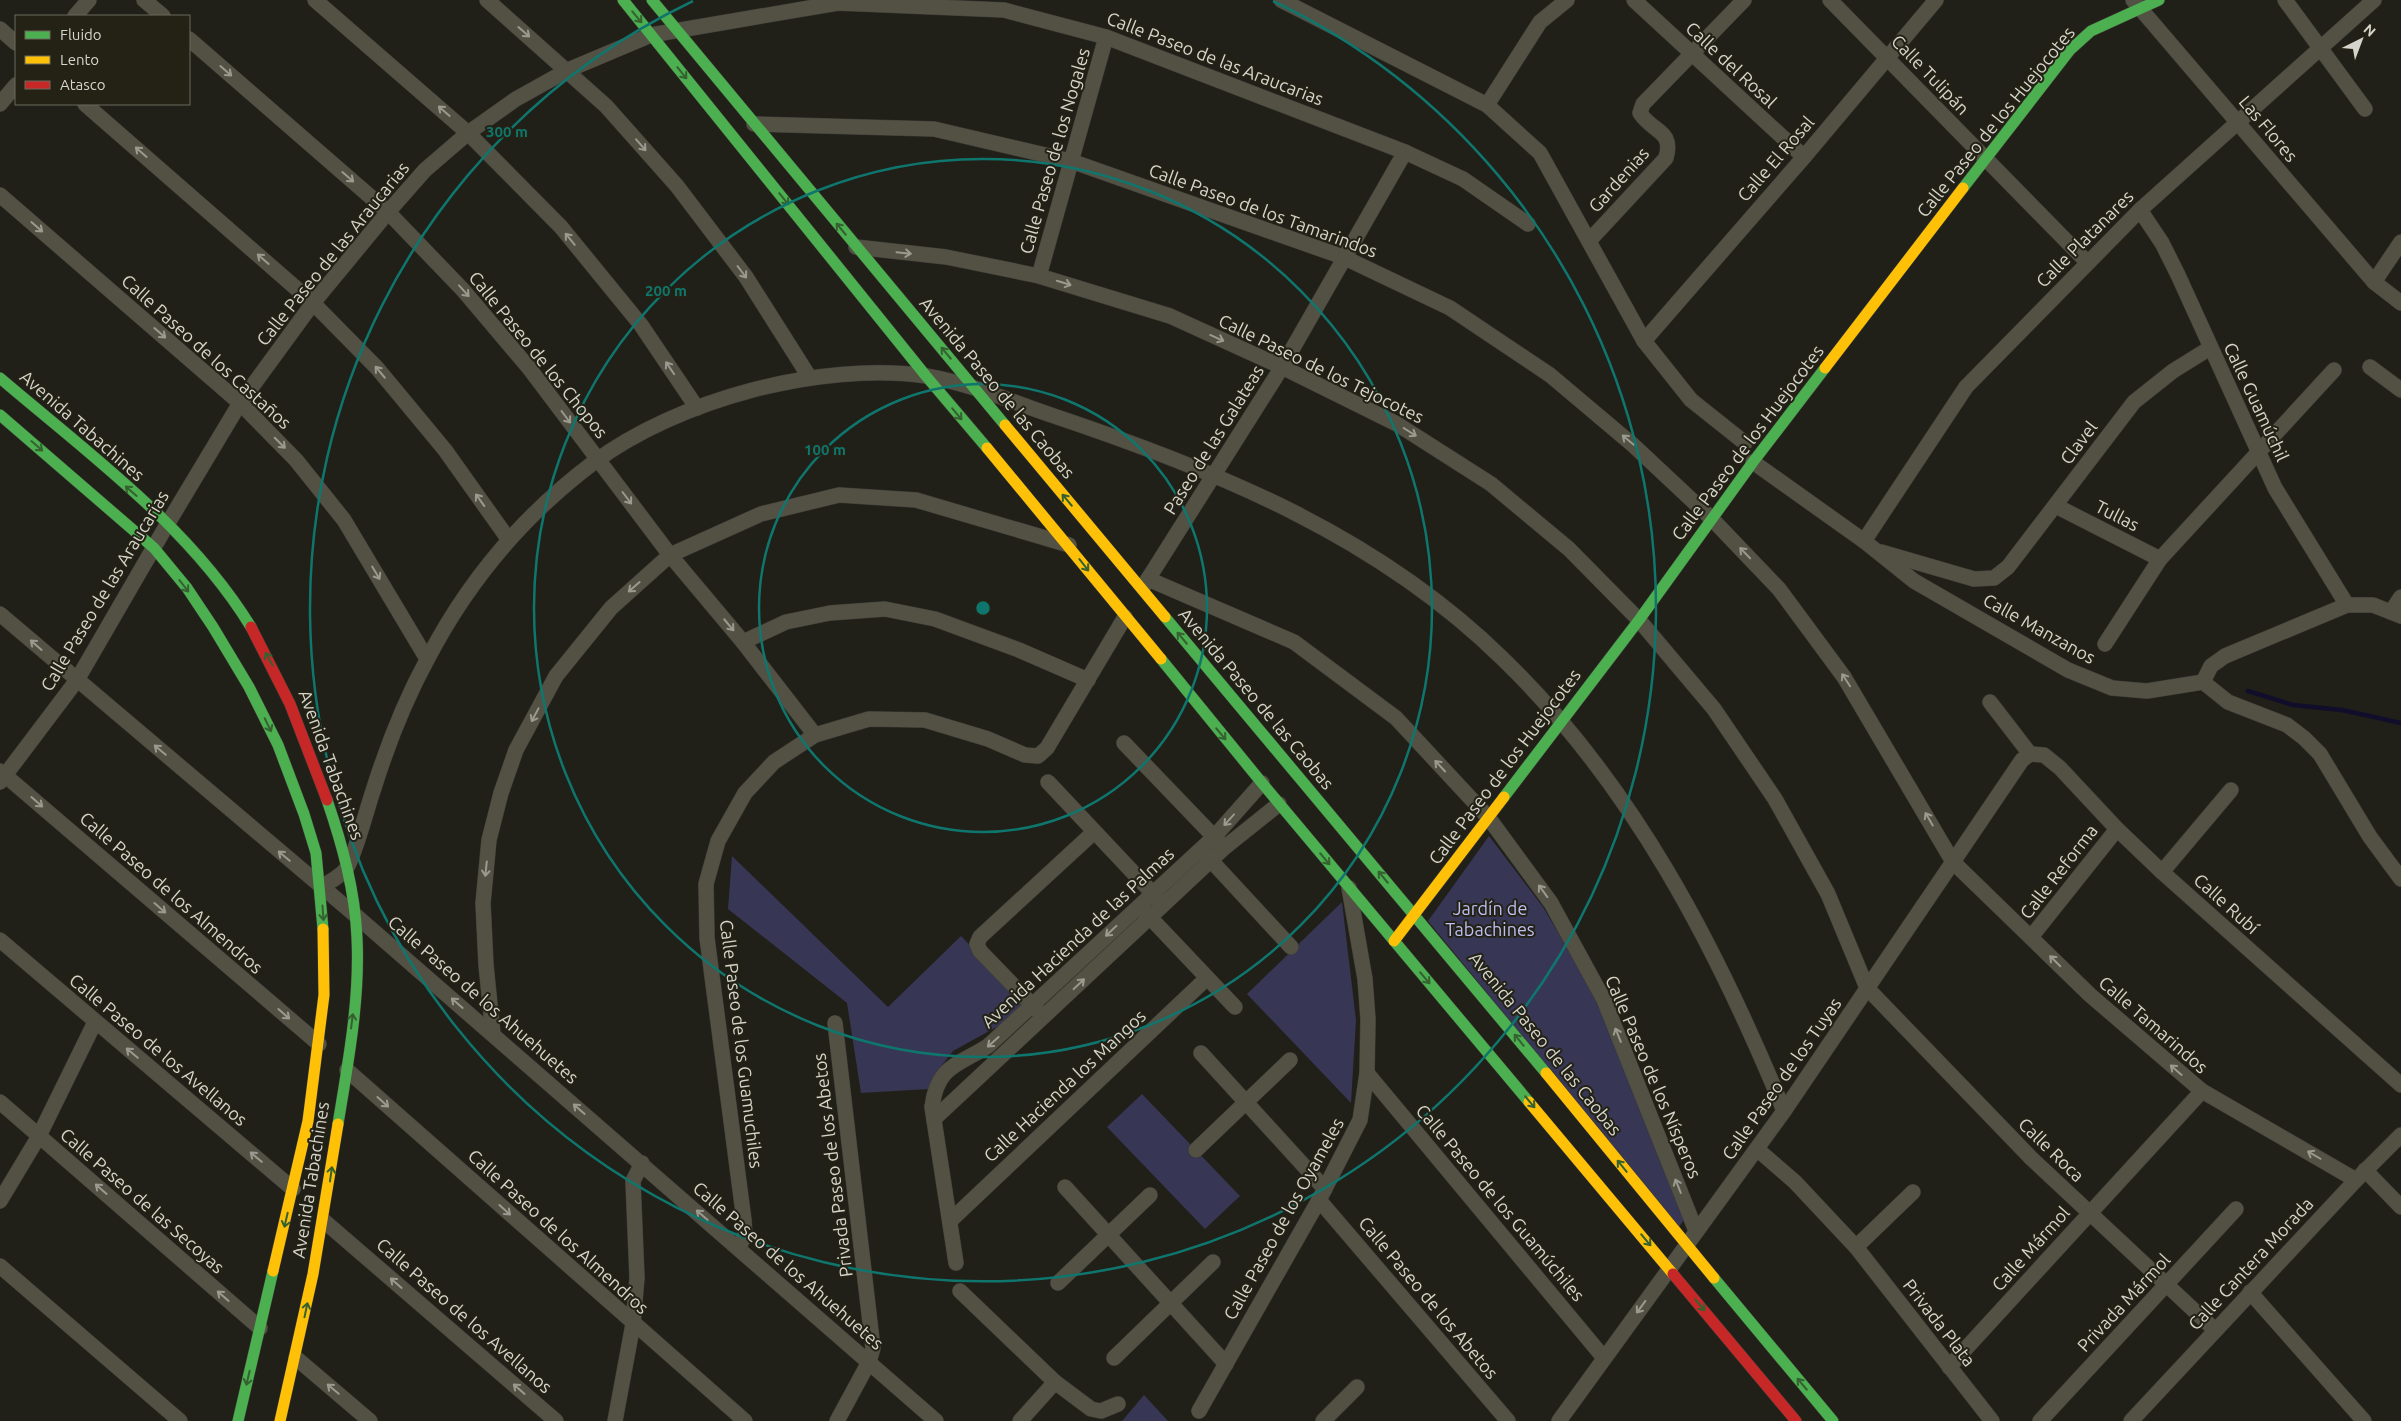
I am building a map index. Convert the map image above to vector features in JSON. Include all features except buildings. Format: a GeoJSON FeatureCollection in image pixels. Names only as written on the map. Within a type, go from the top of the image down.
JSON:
{"type":"FeatureCollection","features":[{"type":"Feature","properties":{"kind":"main road"},"geometry":{"type":"LineString","coordinates":[[623,0],[926,376],[1069,545],[1190,696],[1258,788]]}},
{"type":"Feature","properties":{"kind":"main road","name":"Avenida Paseo de las Caobas"},"geometry":{"type":"LineString","coordinates":[[652,0],[856,247],[1145,584],[1214,675],[1833,1421]]}},
{"type":"Feature","properties":{"kind":"main road","name":"Calle Paseo de los Huejocotes"},"geometry":{"type":"LineString","coordinates":[[1394,941],[1639,620],[1753,462],[2070,50],[2091,32],[2137,5],[2159,0]]}},
{"type":"Feature","properties":{"kind":"main road","name":"Avenida Tabachines"},"geometry":{"type":"LineString","coordinates":[[0,378],[168,523],[218,580],[240,610],[284,687],[340,835],[354,914],[357,983],[347,1070],[293,1189],[238,1421]]}},
{"type":"Feature","properties":{"kind":"main road","name":"Avenida Tabachines"},"geometry":{"type":"LineString","coordinates":[[0,415],[154,548],[187,588],[249,687],[278,745],[304,814],[316,853],[325,940],[324,995],[318,1044],[323,1125],[324,1221],[296,1358],[280,1421]]}},
{"type":"Feature","properties":{"kind":"main road"},"geometry":{"type":"LineString","coordinates":[[1190,696],[1214,675]]}},
{"type":"Feature","properties":{"kind":"main road"},"geometry":{"type":"LineString","coordinates":[[1274,808],[1348,887],[1394,941],[1796,1421]]}},
{"type":"Feature","properties":{"kind":"street"},"geometry":{"type":"LineString","coordinates":[[76,15],[89,0]]}},
{"type":"Feature","properties":{"kind":"street"},"geometry":{"type":"LineString","coordinates":[[144,0],[162,15]]}},
{"type":"Feature","properties":{"kind":"street"},"geometry":{"type":"LineString","coordinates":[[315,0],[468,133],[561,228],[640,325],[697,408]]}},
{"type":"Feature","properties":{"kind":"street"},"geometry":{"type":"LineString","coordinates":[[487,0],[568,70],[606,106],[677,186],[746,277],[810,378]]}},
{"type":"Feature","properties":{"kind":"street"},"geometry":{"type":"LineString","coordinates":[[1280,0],[1487,105],[1540,153],[1644,341],[1691,400],[1745,443]]}},
{"type":"Feature","properties":{"kind":"street"},"geometry":{"type":"LineString","coordinates":[[1487,105],[1540,22],[1568,0]]}},
{"type":"Feature","properties":{"kind":"street","name":"Calle del Rosal"},"geometry":{"type":"LineString","coordinates":[[1634,0],[1804,157]]}},
{"type":"Feature","properties":{"kind":"street"},"geometry":{"type":"LineString","coordinates":[[1692,55],[1744,0]]}},
{"type":"Feature","properties":{"kind":"street","name":"Calle Tulipán"},"geometry":{"type":"LineString","coordinates":[[1830,0],[2087,262]]}},
{"type":"Feature","properties":{"kind":"street","name":"Calle El Rosal"},"geometry":{"type":"LineString","coordinates":[[1644,341],[1804,157],[1936,0]]}},
{"type":"Feature","properties":{"kind":"street"},"geometry":{"type":"LineString","coordinates":[[2285,0],[2319,49],[2365,109]]}},
{"type":"Feature","properties":{"kind":"street","name":"Calle Platanares"},"geometry":{"type":"LineString","coordinates":[[1869,545],[1966,387],[2140,210],[2374,0]]}},
{"type":"Feature","properties":{"kind":"street","name":"Calle Paseo de las Araucarias"},"geometry":{"type":"LineString","coordinates":[[2,776],[77,680],[240,403],[313,303],[388,212],[425,170],[468,133],[516,99],[568,70],[651,35],[676,29],[838,3],[943,3],[1004,10],[1106,37],[1405,152],[1462,179],[1528,224]]}},
{"type":"Feature","properties":{"kind":"street","name":"Las Flores"},"geometry":{"type":"LineString","coordinates":[[2137,5],[2374,282],[2401,303]]}},
{"type":"Feature","properties":{"kind":"street"},"geometry":{"type":"LineString","coordinates":[[0,29],[15,42]]}},
{"type":"Feature","properties":{"kind":"street","name":"Calle Paseo de los Nogales"},"geometry":{"type":"LineString","coordinates":[[1040,276],[1106,37]]}},
{"type":"Feature","properties":{"kind":"street","name":"Calle Paseo de los Chopos"},"geometry":{"type":"LineString","coordinates":[[190,40],[388,212],[463,290],[529,368],[670,556],[743,642],[815,735]]}},
{"type":"Feature","properties":{"kind":"street","name":"Gardenias"},"geometry":{"type":"LineString","coordinates":[[1589,240],[1666,158],[1669,145],[1667,139],[1644,119],[1640,113],[1643,104],[1692,55]]}},
{"type":"Feature","properties":{"kind":"street"},"geometry":{"type":"LineString","coordinates":[[0,104],[15,86]]}},
{"type":"Feature","properties":{"kind":"street"},"geometry":{"type":"LineString","coordinates":[[87,105],[313,303],[377,368],[445,450],[509,540]]}},
{"type":"Feature","properties":{"kind":"street","name":"Calle Paseo de los Tamarindos"},"geometry":{"type":"LineString","coordinates":[[754,124],[934,129],[1071,161],[1343,257],[1450,308],[1550,375],[1634,445],[1712,519],[1779,589],[1844,677],[1953,862]]}},
{"type":"Feature","properties":{"kind":"street","name":"Paseo de las Galateas"},"geometry":{"type":"LineString","coordinates":[[1145,584],[1215,476],[1282,366],[1405,152]]}},
{"type":"Feature","properties":{"kind":"street","name":"Calle Paseo de los Castaños"},"geometry":{"type":"LineString","coordinates":[[0,195],[240,403],[296,460],[344,520],[426,659]]}},
{"type":"Feature","properties":{"kind":"street","name":"Calle Guamúchil"},"geometry":{"type":"LineString","coordinates":[[2140,210],[2162,243],[2275,488],[2347,605]]}},
{"type":"Feature","properties":{"kind":"street"},"geometry":{"type":"LineString","coordinates":[[2374,282],[2401,242]]}},
{"type":"Feature","properties":{"kind":"street","name":"Calle Paseo de los Tejocotes"},"geometry":{"type":"LineString","coordinates":[[856,247],[946,257],[1040,276],[1170,316],[1282,366],[1397,424],[1491,484],[1569,549],[1639,620],[1714,709],[1775,799],[1828,894],[1868,988]]}},
{"type":"Feature","properties":{"kind":"street","name":"Clavel"},"geometry":{"type":"LineString","coordinates":[[1994,578],[2008,567],[2134,402],[2210,348]]}},
{"type":"Feature","properties":{"kind":"street"},"geometry":{"type":"LineString","coordinates":[[2370,366],[2401,390]]}},
{"type":"Feature","properties":{"kind":"street"},"geometry":{"type":"LineString","coordinates":[[2105,644],[2160,559],[2334,370]]}},
{"type":"Feature","properties":{"kind":"street"},"geometry":{"type":"LineString","coordinates":[[321,887],[347,868],[386,751],[426,659],[463,598],[509,540],[551,497],[598,460],[643,432],[697,408],[750,391],[810,378],[872,374],[926,376],[977,390],[1148,448],[1294,510],[1368,552],[1438,602],[1503,658],[1561,720],[1616,792],[1666,867],[1719,964],[1749,1027],[1784,1111]]}},
{"type":"Feature","properties":{"kind":"street","name":"Calle Manzanos"},"geometry":{"type":"LineString","coordinates":[[1753,462],[1869,545],[1914,581],[2068,670],[2112,688],[2147,691],[2203,682]]}},
{"type":"Feature","properties":{"kind":"street"},"geometry":{"type":"LineString","coordinates":[[493,1034],[486,965],[483,903],[489,840],[501,793],[516,750],[556,676],[611,608],[670,556],[761,514],[840,495],[916,500],[1069,545]]}},
{"type":"Feature","properties":{"kind":"street","name":"Tullas"},"geometry":{"type":"LineString","coordinates":[[2056,506],[2160,559]]}},
{"type":"Feature","properties":{"kind":"street","name":"Calle Manzanos"},"geometry":{"type":"LineString","coordinates":[[1869,545],[1974,579],[1994,578]]}},
{"type":"Feature","properties":{"kind":"street","name":"Calle Paseo de los Nísperos"},"geometry":{"type":"LineString","coordinates":[[1145,584],[1294,642],[1396,718],[1488,817],[1551,903],[1604,1000],[1696,1231]]}},
{"type":"Feature","properties":{"kind":"street"},"geometry":{"type":"LineString","coordinates":[[2401,597],[2396,614],[2374,605],[2347,605],[2225,656],[2211,666],[2203,682],[2228,702],[2287,725],[2304,738],[2320,754],[2370,837],[2401,879]]}},
{"type":"Feature","properties":{"kind":"street"},"geometry":{"type":"LineString","coordinates":[[743,642],[786,622],[830,613],[885,609],[935,618],[1019,650],[1088,680],[1125,617]]}},
{"type":"Feature","properties":{"kind":"street","name":"Calle Paseo de los Ahuehuetes"},"geometry":{"type":"LineString","coordinates":[[0,614],[354,914],[739,1247],[936,1421]]}},
{"type":"Feature","properties":{"kind":"street","name":"Calle Paseo de los Guamuchiles"},"geometry":{"type":"LineString","coordinates":[[739,1247],[745,1235],[744,1220],[706,938],[706,884],[718,841],[744,793],[774,762],[815,735],[868,719],[925,720],[988,739],[1025,755],[1038,756],[1047,748],[1088,680]]}},
{"type":"Feature","properties":{"kind":"street"},"geometry":{"type":"LineString","coordinates":[[1990,702],[2030,754]]}},
{"type":"Feature","properties":{"kind":"street"},"geometry":{"type":"LineString","coordinates":[[1124,743],[1219,842]]}},
{"type":"Feature","properties":{"kind":"street","name":"Calle Paseo de los Tuyas"},"geometry":{"type":"LineString","coordinates":[[1558,1421],[1784,1111],[2022,760],[2030,754]]}},
{"type":"Feature","properties":{"kind":"street","name":"Calle Rubí"},"geometry":{"type":"LineString","coordinates":[[2030,754],[2044,755],[2060,768],[2117,829],[2162,872],[2401,1085]]}},
{"type":"Feature","properties":{"kind":"street","name":"Calle Paseo de los Almendros"},"geometry":{"type":"LineString","coordinates":[[2,776],[318,1044]]}},
{"type":"Feature","properties":{"kind":"street"},"geometry":{"type":"LineString","coordinates":[[1048,782],[1164,904]]}},
{"type":"Feature","properties":{"kind":"street"},"geometry":{"type":"LineString","coordinates":[[1258,788],[1274,808]]}},
{"type":"Feature","properties":{"kind":"street","name":"Avenida Hacienda de las Palmas"},"geometry":{"type":"LineString","coordinates":[[934,1119],[1164,904],[1219,842],[1258,788]]}},
{"type":"Feature","properties":{"kind":"street"},"geometry":{"type":"LineString","coordinates":[[2162,872],[2231,790]]}},
{"type":"Feature","properties":{"kind":"street","name":"Avenida Hacienda de las Palmas"},"geometry":{"type":"LineString","coordinates":[[1219,842],[1274,808]]}},
{"type":"Feature","properties":{"kind":"street","name":"Calle Reforma"},"geometry":{"type":"LineString","coordinates":[[2032,937],[2117,829]]}},
{"type":"Feature","properties":{"kind":"street"},"geometry":{"type":"LineString","coordinates":[[1043,1017],[980,952],[977,944],[980,937],[1094,832]]}},
{"type":"Feature","properties":{"kind":"street"},"geometry":{"type":"LineString","coordinates":[[1206,855],[1291,947]]}},
{"type":"Feature","properties":{"kind":"street","name":"Avenida Hacienda de las Palmas"},"geometry":{"type":"LineString","coordinates":[[956,1263],[934,1119],[934,1097],[938,1084],[945,1073],[956,1063],[988,1046],[1153,893],[1206,855]]}},
{"type":"Feature","properties":{"kind":"street","name":"Calle Tamarindos"},"geometry":{"type":"LineString","coordinates":[[1953,862],[2090,995],[2202,1091],[2361,1175],[2401,1207]]}},
{"type":"Feature","properties":{"kind":"street","name":"Calle Paseo de los Oyameles"},"geometry":{"type":"LineString","coordinates":[[1199,1411],[1322,1194],[1360,1120],[1367,1073],[1368,1019],[1365,979],[1348,887]]}},
{"type":"Feature","properties":{"kind":"street"},"geometry":{"type":"LineString","coordinates":[[1139,906],[1235,1007]]}},
{"type":"Feature","properties":{"kind":"street","name":"Calle Paseo de los Avellanos"},"geometry":{"type":"LineString","coordinates":[[0,940],[293,1189]]}},
{"type":"Feature","properties":{"kind":"street","name":"Calle Hacienda los Mangos"},"geometry":{"type":"LineString","coordinates":[[950,1221],[1207,978]]}},
{"type":"Feature","properties":{"kind":"street","name":"Calle Roca"},"geometry":{"type":"LineString","coordinates":[[1868,988],[2031,1158],[2215,1330]]}},
{"type":"Feature","properties":{"kind":"street"},"geometry":{"type":"LineString","coordinates":[[0,1201],[39,1136],[95,1022]]}},
{"type":"Feature","properties":{"kind":"street","name":"Privada Paseo de los Abetos"},"geometry":{"type":"LineString","coordinates":[[835,1022],[873,1348],[869,1362]]}},
{"type":"Feature","properties":{"kind":"street","name":"Calle Paseo de los Abetos"},"geometry":{"type":"LineString","coordinates":[[1201,1053],[1246,1102],[1508,1421]]}},
{"type":"Feature","properties":{"kind":"street"},"geometry":{"type":"LineString","coordinates":[[1196,1150],[1290,1060]]}},
{"type":"Feature","properties":{"kind":"street","name":"Calle Paseo de los Almendros"},"geometry":{"type":"LineString","coordinates":[[347,1070],[632,1324],[745,1421]]}},
{"type":"Feature","properties":{"kind":"street","name":"Calle Paseo de los Guamúchiles"},"geometry":{"type":"LineString","coordinates":[[1367,1073],[1604,1358]]}},
{"type":"Feature","properties":{"kind":"street","name":"Calle Mármol"},"geometry":{"type":"LineString","coordinates":[[1949,1367],[2202,1091]]}},
{"type":"Feature","properties":{"kind":"street","name":"Calle Paseo de las Secoyas"},"geometry":{"type":"LineString","coordinates":[[0,1102],[260,1328]]}},
{"type":"Feature","properties":{"kind":"street","name":"Calle Cantera Morada"},"geometry":{"type":"LineString","coordinates":[[2131,1421],[2250,1292],[2401,1135]]}},
{"type":"Feature","properties":{"kind":"street","name":"Privada Plata"},"geometry":{"type":"LineString","coordinates":[[1757,1149],[1795,1182],[1856,1247],[1992,1421]]}},
{"type":"Feature","properties":{"kind":"street"},"geometry":{"type":"LineString","coordinates":[[615,1421],[638,1278],[633,1181],[642,1163]]}},
{"type":"Feature","properties":{"kind":"street"},"geometry":{"type":"LineString","coordinates":[[1065,1187],[1226,1364]]}},
{"type":"Feature","properties":{"kind":"street"},"geometry":{"type":"LineString","coordinates":[[1856,1247],[1913,1192]]}},
{"type":"Feature","properties":{"kind":"street"},"geometry":{"type":"LineString","coordinates":[[1058,1283],[1150,1194]]}},
{"type":"Feature","properties":{"kind":"street","name":"Privada Mármol"},"geometry":{"type":"LineString","coordinates":[[2040,1421],[2236,1209]]}},
{"type":"Feature","properties":{"kind":"street","name":"Calle Paseo de los Avellanos"},"geometry":{"type":"LineString","coordinates":[[324,1221],[556,1421]]}},
{"type":"Feature","properties":{"kind":"street"},"geometry":{"type":"LineString","coordinates":[[1114,1358],[1213,1262]]}},
{"type":"Feature","properties":{"kind":"street"},"geometry":{"type":"LineString","coordinates":[[0,1266],[180,1421]]}},
{"type":"Feature","properties":{"kind":"street"},"geometry":{"type":"LineString","coordinates":[[960,1291],[1055,1382],[1094,1411],[1101,1411],[1118,1404]]}},
{"type":"Feature","properties":{"kind":"street"},"geometry":{"type":"LineString","coordinates":[[2250,1292],[2364,1421]]}},
{"type":"Feature","properties":{"kind":"street"},"geometry":{"type":"LineString","coordinates":[[296,1358],[370,1421]]}},
{"type":"Feature","properties":{"kind":"street"},"geometry":{"type":"LineString","coordinates":[[837,1421],[869,1362]]}},
{"type":"Feature","properties":{"kind":"street"},"geometry":{"type":"LineString","coordinates":[[1020,1421],[1055,1382]]}},
{"type":"Feature","properties":{"kind":"street"},"geometry":{"type":"LineString","coordinates":[[1328,1419],[1358,1387]]}},
{"type":"Feature","properties":{"kind":"green space","name":"Jardín de Tabachines"},"geometry":{"type":"Polygon","coordinates":[[[1489,836],[1543,907],[1599,1002],[1686,1217],[1679,1227],[1428,921],[1489,836]]]}},
{"type":"Feature","properties":{"kind":"green space"},"geometry":{"type":"Polygon","coordinates":[[[732,856],[888,1007],[961,936],[1025,1002],[1002,1024],[953,1051],[939,1069],[929,1089],[861,1093],[847,1003],[728,909],[732,856]]]}},
{"type":"Feature","properties":{"kind":"green space"},"geometry":{"type":"Polygon","coordinates":[[[1342,902],[1356,1020],[1351,1103],[1247,994],[1342,902]]]}},
{"type":"Feature","properties":{"kind":"green space"},"geometry":{"type":"Polygon","coordinates":[[[1142,1094],[1240,1196],[1205,1229],[1107,1127],[1142,1094]]]}},
{"type":"Feature","properties":{"kind":"green space"},"geometry":{"type":"Polygon","coordinates":[[[1144,1395],[1168,1421],[1122,1421],[1144,1395]]]}},
{"type":"Feature","properties":{"kind":"waterway"},"geometry":{"type":"LineString","coordinates":[[2248,691],[2293,705],[2342,710],[2401,723]]}},
{"type":"Feature","properties":{"kind":"traffic: fast"},"geometry":{"type":"LineString","coordinates":[[623,0],[926,376],[987,448]]}},
{"type":"Feature","properties":{"kind":"traffic: fast"},"geometry":{"type":"LineString","coordinates":[[652,0],[1005,425]]}},
{"type":"Feature","properties":{"kind":"traffic: fast"},"geometry":{"type":"LineString","coordinates":[[1963,188],[2070,50],[2091,31],[2159,0]]}},
{"type":"Feature","properties":{"kind":"traffic: fast"},"geometry":{"type":"LineString","coordinates":[[1504,797],[1639,620],[1753,462],[1825,368]]}},
{"type":"Feature","properties":{"kind":"traffic: fast"},"geometry":{"type":"LineString","coordinates":[[0,378],[136,493],[168,524],[226,590],[251,627]]}},
{"type":"Feature","properties":{"kind":"traffic: fast"},"geometry":{"type":"LineString","coordinates":[[0,415],[154,548],[187,588],[213,627],[249,687],[278,745],[304,814],[316,853],[323,929]]}},
{"type":"Feature","properties":{"kind":"traffic: fast"},"geometry":{"type":"LineString","coordinates":[[1165,617],[1546,1073]]}},
{"type":"Feature","properties":{"kind":"traffic: fast"},"geometry":{"type":"LineString","coordinates":[[1161,659],[1262,783],[1529,1102]]}},
{"type":"Feature","properties":{"kind":"traffic: fast"},"geometry":{"type":"LineString","coordinates":[[327,800],[347,868],[354,902],[357,938],[355,1008],[338,1124]]}},
{"type":"Feature","properties":{"kind":"traffic: fast"},"geometry":{"type":"LineString","coordinates":[[238,1421],[273,1271]]}},
{"type":"Feature","properties":{"kind":"traffic: fast"},"geometry":{"type":"LineString","coordinates":[[1714,1278],[1833,1421]]}},
{"type":"Feature","properties":{"kind":"traffic: slow"},"geometry":{"type":"LineString","coordinates":[[1825,368],[1963,188]]}},
{"type":"Feature","properties":{"kind":"traffic: slow"},"geometry":{"type":"LineString","coordinates":[[1005,425],[1165,617]]}},
{"type":"Feature","properties":{"kind":"traffic: slow"},"geometry":{"type":"LineString","coordinates":[[987,448],[1161,659]]}},
{"type":"Feature","properties":{"kind":"traffic: slow"},"geometry":{"type":"LineString","coordinates":[[1394,941],[1504,797]]}},
{"type":"Feature","properties":{"kind":"traffic: slow"},"geometry":{"type":"LineString","coordinates":[[273,1271],[308,1121],[324,995],[323,929]]}},
{"type":"Feature","properties":{"kind":"traffic: slow"},"geometry":{"type":"LineString","coordinates":[[1546,1073],[1714,1278]]}},
{"type":"Feature","properties":{"kind":"traffic: slow"},"geometry":{"type":"LineString","coordinates":[[1529,1102],[1673,1274]]}},
{"type":"Feature","properties":{"kind":"traffic: slow"},"geometry":{"type":"LineString","coordinates":[[280,1421],[313,1274],[338,1124]]}},
{"type":"Feature","properties":{"kind":"traffic: jam"},"geometry":{"type":"LineString","coordinates":[[251,627],[290,704],[327,800]]}},
{"type":"Feature","properties":{"kind":"traffic: jam"},"geometry":{"type":"LineString","coordinates":[[1673,1274],[1796,1421]]}}]}
